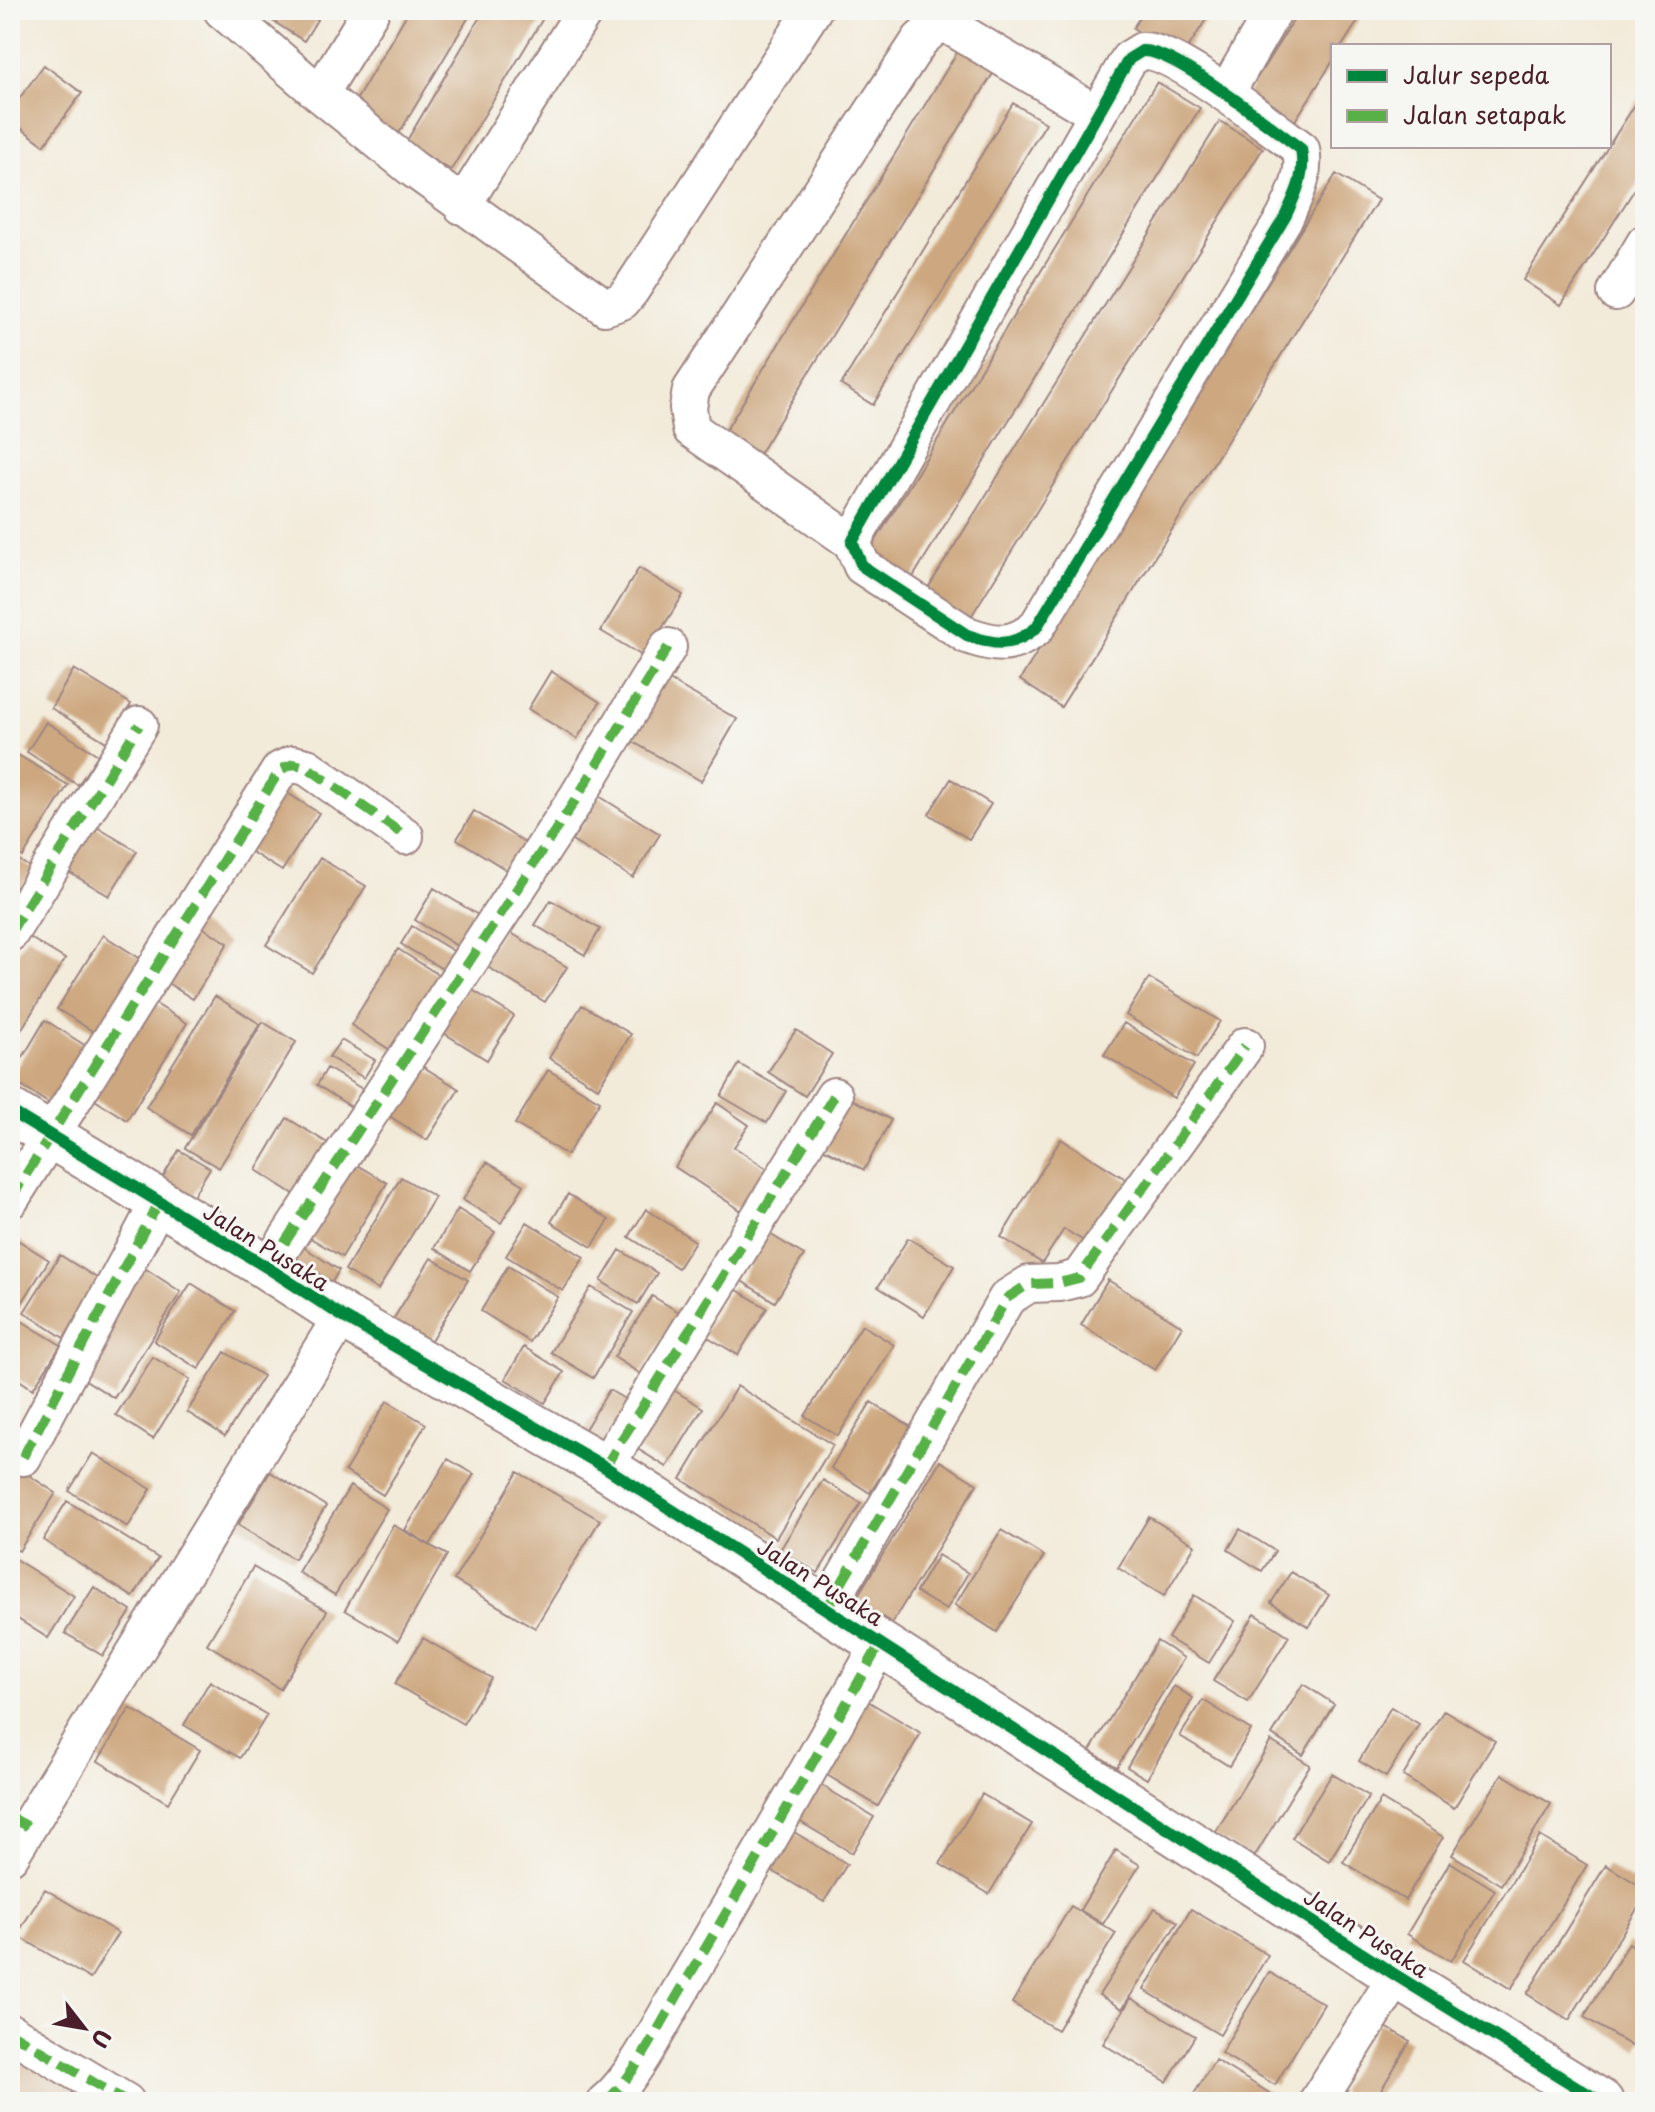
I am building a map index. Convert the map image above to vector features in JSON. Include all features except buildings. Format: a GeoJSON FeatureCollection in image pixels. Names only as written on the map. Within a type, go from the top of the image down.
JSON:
{"type":"FeatureCollection","features":[{"type":"Feature","properties":{"kind":"street"},"geometry":{"type":"LineString","coordinates":[[222,10],[320,94],[462,206],[605,307],[622,301],[631,290],[813,10]]}},
{"type":"Feature","properties":{"kind":"street"},"geometry":{"type":"LineString","coordinates":[[320,94],[371,10]]}},
{"type":"Feature","properties":{"kind":"street"},"geometry":{"type":"LineString","coordinates":[[462,206],[585,10]]}},
{"type":"Feature","properties":{"kind":"street"},"geometry":{"type":"LineString","coordinates":[[1226,93],[1274,10]]}},
{"type":"Feature","properties":{"kind":"street"},"geometry":{"type":"LineString","coordinates":[[852,542],[1129,59],[1142,51],[1157,51],[1226,93],[1301,149],[1304,166],[1301,182],[1285,217],[1036,628],[1022,639],[1002,644],[967,635],[862,566],[852,542],[691,429],[688,408],[691,390],[920,40],[938,24],[948,25],[1097,114]]}},
{"type":"Feature","properties":{"kind":"street"},"geometry":{"type":"LineString","coordinates":[[1616,292],[1645,243]]}},
{"type":"Feature","properties":{"kind":"street"},"geometry":{"type":"LineString","coordinates":[[268,1268],[576,799],[668,647]]}},
{"type":"Feature","properties":{"kind":"street"},"geometry":{"type":"LineString","coordinates":[[10,933],[139,725]]}},
{"type":"Feature","properties":{"kind":"street"},"geometry":{"type":"LineString","coordinates":[[10,1200],[280,770],[293,764],[307,767],[405,836]]}},
{"type":"Feature","properties":{"kind":"street"},"geometry":{"type":"LineString","coordinates":[[826,1610],[1007,1298],[1029,1284],[1059,1283],[1079,1278],[1245,1046]]}},
{"type":"Feature","properties":{"kind":"street"},"geometry":{"type":"LineString","coordinates":[[605,1467],[834,1096]]}},
{"type":"Feature","properties":{"kind":"street","name":"Jalan Pusaka"},"geometry":{"type":"LineString","coordinates":[[10,1111],[342,1316],[605,1467],[1397,1976],[1601,2102]]}},
{"type":"Feature","properties":{"kind":"street"},"geometry":{"type":"LineString","coordinates":[[23,1457],[159,1202]]}},
{"type":"Feature","properties":{"kind":"street"},"geometry":{"type":"LineString","coordinates":[[16,1833],[342,1316]]}},
{"type":"Feature","properties":{"kind":"street"},"geometry":{"type":"LineString","coordinates":[[605,2102],[614,2095],[638,2060],[751,1871],[881,1642]]}},
{"type":"Feature","properties":{"kind":"street"},"geometry":{"type":"LineString","coordinates":[[1317,2102],[1397,1976]]}},
{"type":"Feature","properties":{"kind":"street"},"geometry":{"type":"LineString","coordinates":[[10,2032],[126,2102]]}},
{"type":"Feature","properties":{"kind":"marked path"},"geometry":{"type":"LineString","coordinates":[[268,1268],[576,799],[668,647]]}},
{"type":"Feature","properties":{"kind":"marked path"},"geometry":{"type":"LineString","coordinates":[[10,933],[139,725]]}},
{"type":"Feature","properties":{"kind":"marked path"},"geometry":{"type":"LineString","coordinates":[[10,1200],[280,770],[293,764],[307,767],[405,836]]}},
{"type":"Feature","properties":{"kind":"marked path"},"geometry":{"type":"LineString","coordinates":[[826,1610],[1007,1298],[1029,1284],[1059,1283],[1079,1278],[1245,1046]]}},
{"type":"Feature","properties":{"kind":"marked path"},"geometry":{"type":"LineString","coordinates":[[605,1467],[834,1096]]}},
{"type":"Feature","properties":{"kind":"marked path"},"geometry":{"type":"LineString","coordinates":[[23,1457],[159,1202]]}},
{"type":"Feature","properties":{"kind":"marked path"},"geometry":{"type":"LineString","coordinates":[[605,2102],[627,2079],[647,2048],[881,1642]]}},
{"type":"Feature","properties":{"kind":"marked path"},"geometry":{"type":"LineString","coordinates":[[10,1817],[29,1827]]}},
{"type":"Feature","properties":{"kind":"marked path"},"geometry":{"type":"LineString","coordinates":[[10,2032],[126,2102]]}},
{"type":"Feature","properties":{"kind":"cycle path"},"geometry":{"type":"LineString","coordinates":[[1142,51],[1157,53],[1198,75],[1301,149],[1299,184],[1285,217],[1036,628],[1011,642],[986,641],[967,635],[862,566],[852,542],[1129,59],[1142,51]]}},
{"type":"Feature","properties":{"kind":"cycle path"},"geometry":{"type":"LineString","coordinates":[[10,1111],[342,1316],[605,1467],[1397,1976],[1601,2102]]}}]}
